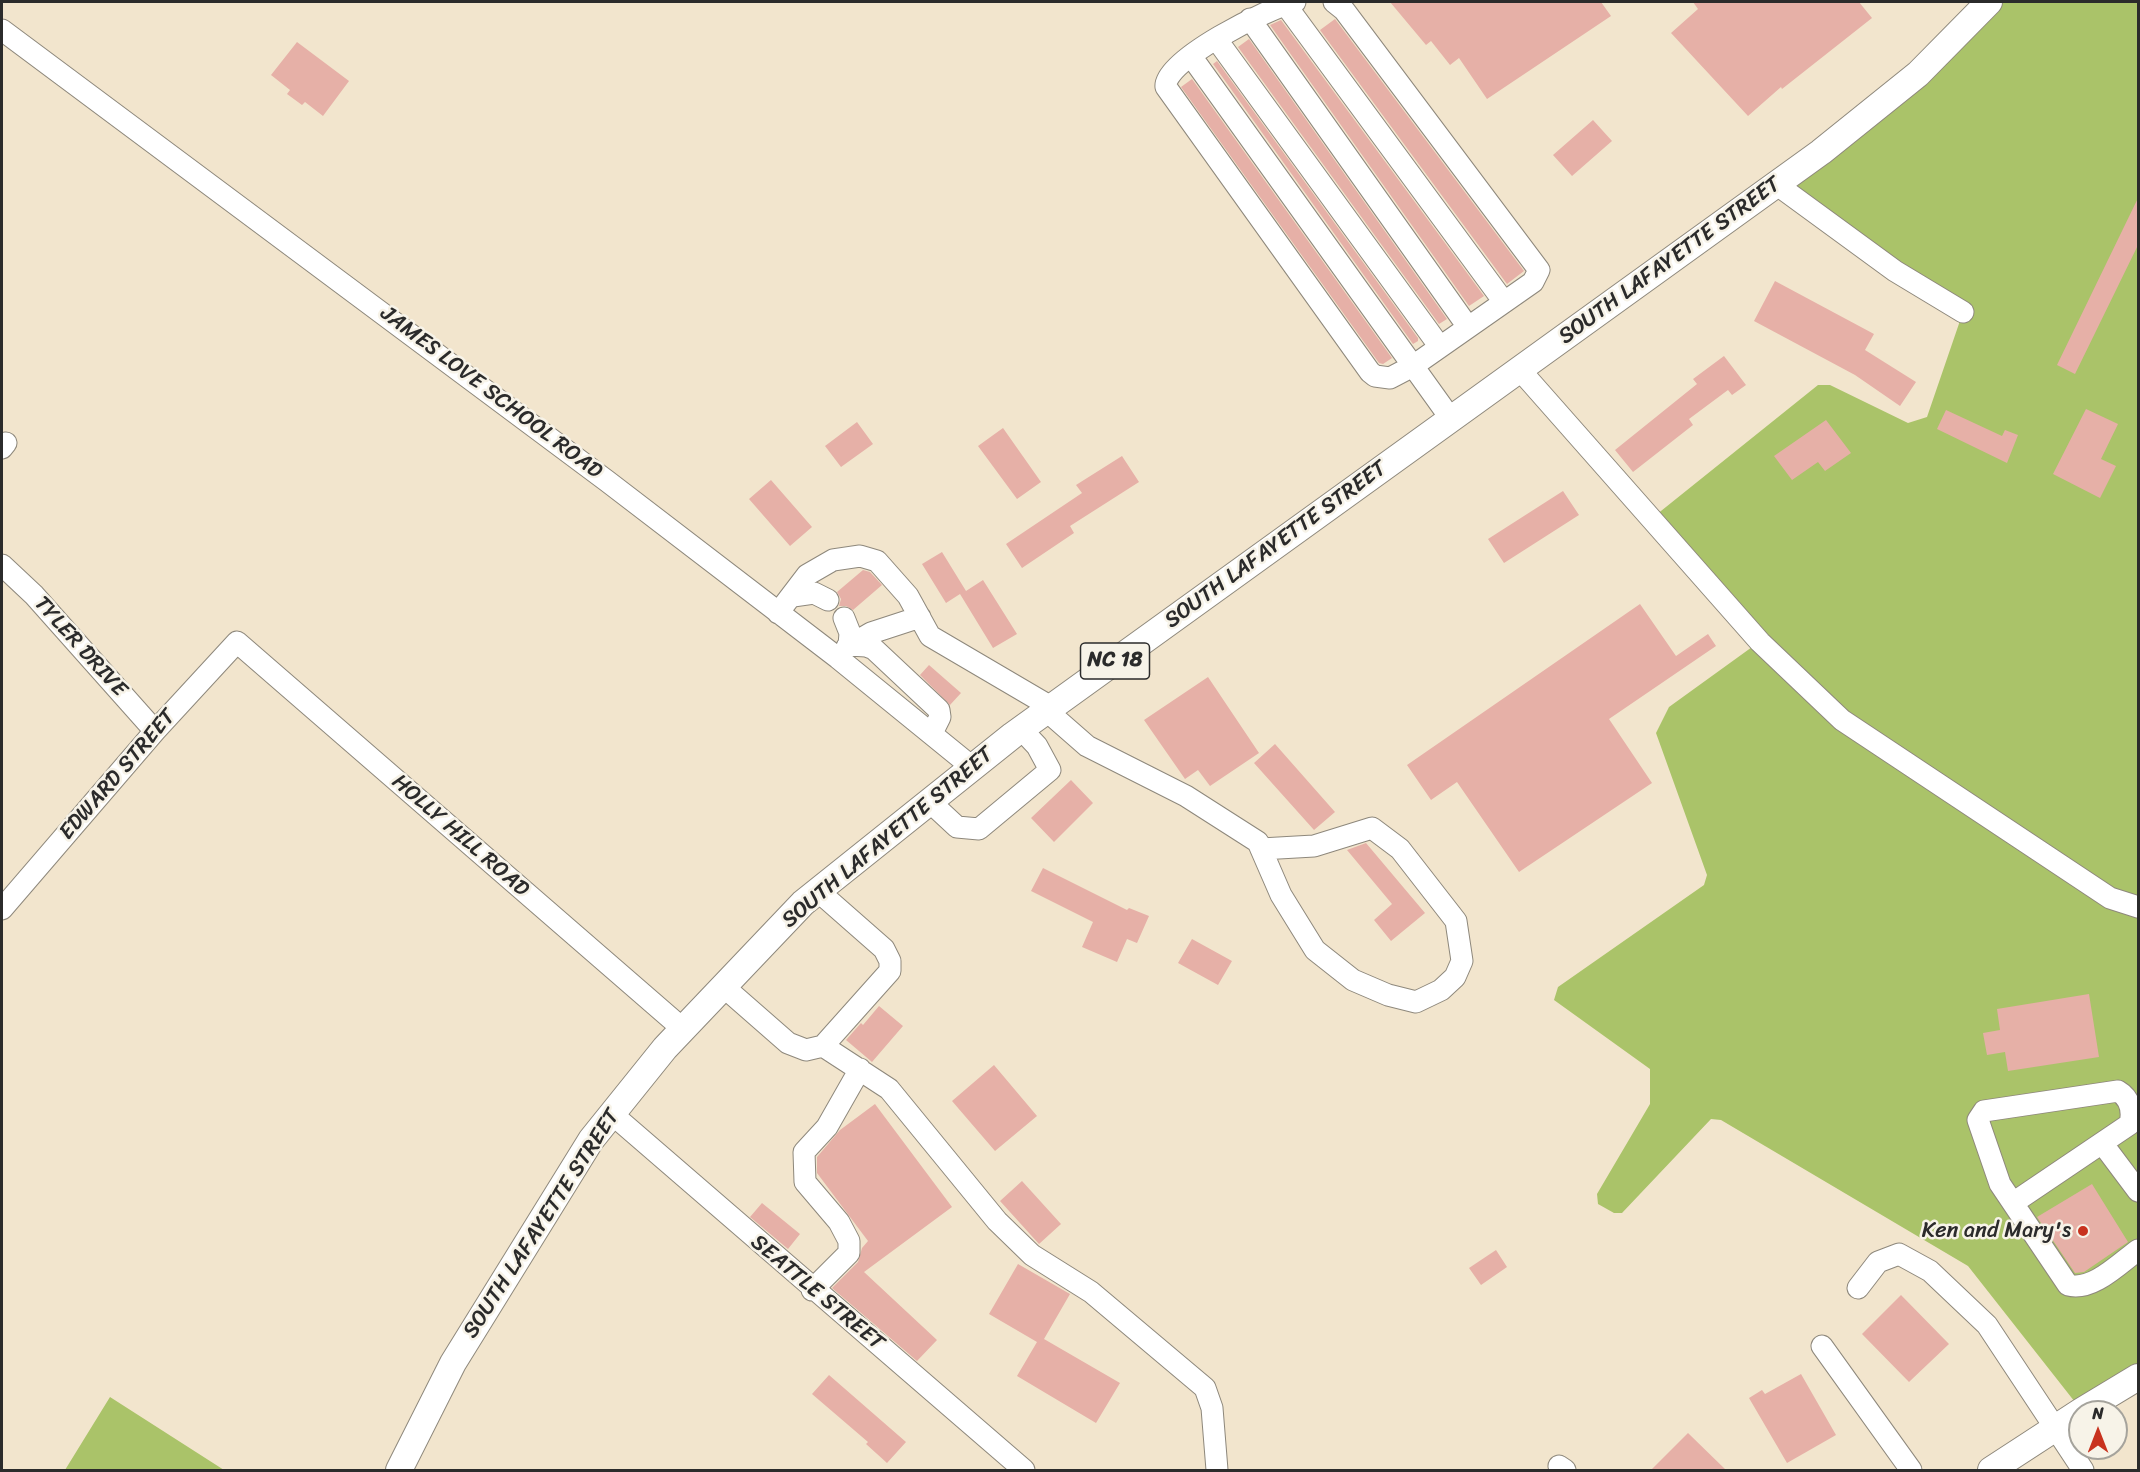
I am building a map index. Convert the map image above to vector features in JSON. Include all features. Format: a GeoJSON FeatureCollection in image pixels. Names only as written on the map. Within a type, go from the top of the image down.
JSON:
{"type":"FeatureCollection","features":[{"type":"Feature","properties":{"kind":"main road","name":"SOUTH LAFAYETTE STREET"},"geometry":{"type":"LineString","coordinates":[[399,1470],[459,1353],[591,1140],[683,1029],[818,891],[1021,729],[1776,184],[1918,74],[1989,2]]}},
{"type":"Feature","properties":{"kind":"main road"},"geometry":{"type":"LineString","coordinates":[[2100,1400],[2139,1377]]}},
{"type":"Feature","properties":{"kind":"main road"},"geometry":{"type":"LineString","coordinates":[[1991,1470],[2068,1419]]}},
{"type":"Feature","properties":{"kind":"street"},"geometry":{"type":"LineString","coordinates":[[1334,2],[1344,10],[1537,264],[1539,274],[1533,282],[1413,366],[1390,378],[1375,376],[1370,372],[1168,94],[1165,81],[1168,75],[1191,56],[1250,19],[1290,3],[1504,302]]}},
{"type":"Feature","properties":{"kind":"street"},"geometry":{"type":"LineString","coordinates":[[1250,19],[1468,327]]}},
{"type":"Feature","properties":{"kind":"street","name":"JAMES LOVE SCHOOL ROAD"},"geometry":{"type":"LineString","coordinates":[[2,30],[415,336],[778,613],[843,652],[972,767]]}},
{"type":"Feature","properties":{"kind":"street"},"geometry":{"type":"LineString","coordinates":[[1217,40],[1440,347]]}},
{"type":"Feature","properties":{"kind":"street"},"geometry":{"type":"LineString","coordinates":[[1191,56],[1452,419]]}},
{"type":"Feature","properties":{"kind":"street"},"geometry":{"type":"LineString","coordinates":[[1776,184],[1895,271],[1963,312]]}},
{"type":"Feature","properties":{"kind":"street"},"geometry":{"type":"LineString","coordinates":[[1520,370],[1760,642],[1842,720],[2110,898],[2139,907]]}},
{"type":"Feature","properties":{"kind":"street"},"geometry":{"type":"LineString","coordinates":[[778,613],[807,575],[833,560],[860,556],[877,561],[908,596],[930,636],[1049,709],[1087,746],[1186,796],[1258,842],[1261,849],[1281,895],[1315,950],[1353,980],[1388,995],[1416,1002],[1441,990],[1455,977],[1462,961],[1456,921],[1400,849],[1372,828],[1314,846],[1261,849]]}},
{"type":"Feature","properties":{"kind":"street","name":"TYLER DRIVE"},"geometry":{"type":"LineString","coordinates":[[2,565],[34,595],[155,731]]}},
{"type":"Feature","properties":{"kind":"street"},"geometry":{"type":"LineString","coordinates":[[793,596],[814,593],[828,600]]}},
{"type":"Feature","properties":{"kind":"street"},"geometry":{"type":"LineString","coordinates":[[843,652],[890,625],[920,616]]}},
{"type":"Feature","properties":{"kind":"street"},"geometry":{"type":"LineString","coordinates":[[843,652],[850,633],[844,618]]}},
{"type":"Feature","properties":{"kind":"street","name":"EDWARD STREET"},"geometry":{"type":"LineString","coordinates":[[2,909],[155,731],[237,642]]}},
{"type":"Feature","properties":{"kind":"street","name":"HOLLY HILL ROAD"},"geometry":{"type":"LineString","coordinates":[[237,642],[683,1029]]}},
{"type":"Feature","properties":{"kind":"street"},"geometry":{"type":"LineString","coordinates":[[843,652],[866,646],[874,649],[939,710],[940,717],[932,733]]}},
{"type":"Feature","properties":{"kind":"street"},"geometry":{"type":"LineString","coordinates":[[929,801],[957,827],[979,829],[1050,770],[1037,746],[1021,729]]}},
{"type":"Feature","properties":{"kind":"street"},"geometry":{"type":"LineString","coordinates":[[724,987],[788,1043],[806,1050],[823,1046],[890,971],[890,961],[884,949],[818,891]]}},
{"type":"Feature","properties":{"kind":"street"},"geometry":{"type":"LineString","coordinates":[[823,1046],[889,1089],[998,1221],[1032,1255],[1091,1292],[1204,1388],[1212,1408],[1216,1470]]}},
{"type":"Feature","properties":{"kind":"street"},"geometry":{"type":"LineString","coordinates":[[812,1290],[849,1253],[849,1241],[839,1222],[805,1182],[804,1152],[827,1126],[860,1069]]}},
{"type":"Feature","properties":{"kind":"street"},"geometry":{"type":"LineString","coordinates":[[2013,1203],[2130,1124],[2132,1113],[2126,1096],[2118,1091],[1984,1111],[1978,1120],[2000,1184],[2068,1286],[2088,1284],[2139,1250]]}},
{"type":"Feature","properties":{"kind":"street","name":"SEATTLE STREET"},"geometry":{"type":"LineString","coordinates":[[612,1114],[812,1290],[1024,1470]]}},
{"type":"Feature","properties":{"kind":"street"},"geometry":{"type":"LineString","coordinates":[[2102,1143],[2139,1191]]}},
{"type":"Feature","properties":{"kind":"street"},"geometry":{"type":"LineString","coordinates":[[1858,1288],[1878,1262],[1899,1254],[1930,1271],[1988,1325],[2083,1470]]}},
{"type":"Feature","properties":{"kind":"street"},"geometry":{"type":"LineString","coordinates":[[1822,1346],[1911,1470]]}},
{"type":"Feature","properties":{"kind":"green space"},"geometry":{"type":"Polygon","coordinates":[[[1989,2],[2138,2],[2138,1377],[2100,1400],[2073,1400],[1968,1266],[1721,1120],[1711,1119],[1622,1213],[1614,1213],[1598,1204],[1597,1194],[1650,1104],[1650,1069],[1554,1000],[1558,987],[1704,885],[1707,875],[1656,733],[1669,707],[1759,642],[1651,519],[1818,385],[1830,385],[1908,423],[1927,417],[1963,312],[1777,184],[1989,2]]]}},
{"type":"Feature","properties":{"kind":"green space"},"geometry":{"type":"Polygon","coordinates":[[[110,1397],[224,1470],[65,1470],[110,1397]]]}},
{"type":"Feature","properties":{"kind":"building"},"geometry":{"type":"Polygon","coordinates":[[[1390,2],[1601,2],[1611,16],[1487,99],[1459,58],[1450,65],[1431,41],[1426,45],[1390,2]]]}},
{"type":"Feature","properties":{"kind":"building"},"geometry":{"type":"Polygon","coordinates":[[[1693,2],[1859,2],[1872,18],[1782,89],[1781,87],[1748,116],[1671,33],[1698,9],[1693,2]]]}},
{"type":"Feature","properties":{"kind":"building"},"geometry":{"type":"Polygon","coordinates":[[[1335,19],[1524,271],[1507,284],[1320,30],[1335,19]]]}},
{"type":"Feature","properties":{"kind":"building"},"geometry":{"type":"Polygon","coordinates":[[[1281,20],[1484,296],[1469,306],[1270,25],[1281,20]]]}},
{"type":"Feature","properties":{"kind":"building"},"geometry":{"type":"Polygon","coordinates":[[[1249,39],[1447,319],[1439,324],[1238,47],[1249,39]]]}},
{"type":"Feature","properties":{"kind":"building"},"geometry":{"type":"Polygon","coordinates":[[[297,42],[349,81],[323,116],[305,102],[302,105],[287,94],[290,90],[271,75],[297,42]]]}},
{"type":"Feature","properties":{"kind":"building"},"geometry":{"type":"Polygon","coordinates":[[[1217,61],[1418,341],[1413,344],[1213,64],[1217,61]]]}},
{"type":"Feature","properties":{"kind":"building"},"geometry":{"type":"Polygon","coordinates":[[[1192,79],[1392,358],[1383,364],[1379,363],[1181,87],[1192,79]]]}},
{"type":"Feature","properties":{"kind":"building"},"geometry":{"type":"Polygon","coordinates":[[[1593,120],[1612,141],[1572,176],[1553,155],[1593,120]]]}},
{"type":"Feature","properties":{"kind":"building"},"geometry":{"type":"Polygon","coordinates":[[[2139,196],[2139,243],[2075,374],[2057,365],[2139,196]]]}},
{"type":"Feature","properties":{"kind":"building"},"geometry":{"type":"Polygon","coordinates":[[[1775,281],[1874,334],[1865,350],[1916,382],[1900,406],[1855,375],[1754,321],[1775,281]]]}},
{"type":"Feature","properties":{"kind":"building"},"geometry":{"type":"Polygon","coordinates":[[[1724,356],[1746,385],[1732,395],[1728,390],[1689,419],[1693,425],[1633,472],[1615,450],[1697,384],[1693,379],[1724,356]]]}},
{"type":"Feature","properties":{"kind":"building"},"geometry":{"type":"Polygon","coordinates":[[[2086,409],[2118,424],[2101,459],[2116,466],[2100,498],[2053,474],[2086,409]]]}},
{"type":"Feature","properties":{"kind":"building"},"geometry":{"type":"Polygon","coordinates":[[[1946,410],[2002,436],[2005,430],[2018,435],[2007,463],[1937,429],[1946,410]]]}},
{"type":"Feature","properties":{"kind":"building"},"geometry":{"type":"Polygon","coordinates":[[[1826,420],[1851,453],[1825,471],[1818,462],[1792,480],[1774,456],[1826,420]]]}},
{"type":"Feature","properties":{"kind":"building"},"geometry":{"type":"Polygon","coordinates":[[[857,422],[873,444],[841,467],[825,446],[857,422]]]}},
{"type":"Feature","properties":{"kind":"building"},"geometry":{"type":"Polygon","coordinates":[[[1003,428],[1041,482],[1017,499],[978,446],[1003,428]]]}},
{"type":"Feature","properties":{"kind":"building"},"geometry":{"type":"Polygon","coordinates":[[[1122,456],[1139,482],[1070,526],[1074,533],[1022,568],[1006,544],[1082,493],[1076,485],[1122,456]]]}},
{"type":"Feature","properties":{"kind":"building"},"geometry":{"type":"Polygon","coordinates":[[[771,480],[812,527],[790,546],[749,499],[771,480]]]}},
{"type":"Feature","properties":{"kind":"building"},"geometry":{"type":"Polygon","coordinates":[[[1563,491],[1579,515],[1504,563],[1488,539],[1563,491]]]}},
{"type":"Feature","properties":{"kind":"building"},"geometry":{"type":"Polygon","coordinates":[[[942,552],[966,591],[983,580],[1017,634],[993,648],[960,594],[946,603],[922,564],[942,552]]]}},
{"type":"Feature","properties":{"kind":"building"},"geometry":{"type":"Polygon","coordinates":[[[863,570],[870,572],[882,585],[853,610],[846,606],[839,606],[841,599],[837,592],[863,570]]]}},
{"type":"Feature","properties":{"kind":"building"},"geometry":{"type":"Polygon","coordinates":[[[1640,604],[1676,656],[1708,634],[1716,646],[1609,719],[1652,783],[1519,872],[1457,782],[1431,800],[1407,765],[1640,604]]]}},
{"type":"Feature","properties":{"kind":"building"},"geometry":{"type":"Polygon","coordinates":[[[929,665],[961,693],[950,705],[920,675],[929,665]]]}},
{"type":"Feature","properties":{"kind":"building"},"geometry":{"type":"Polygon","coordinates":[[[1208,677],[1259,753],[1210,786],[1198,770],[1185,779],[1144,720],[1208,677]]]}},
{"type":"Feature","properties":{"kind":"building"},"geometry":{"type":"Polygon","coordinates":[[[1275,744],[1335,812],[1314,830],[1254,763],[1275,744]]]}},
{"type":"Feature","properties":{"kind":"building"},"geometry":{"type":"Polygon","coordinates":[[[1071,780],[1093,803],[1054,842],[1031,818],[1071,780]]]}},
{"type":"Feature","properties":{"kind":"building"},"geometry":{"type":"Polygon","coordinates":[[[1366,843],[1425,913],[1391,941],[1374,920],[1392,904],[1347,850],[1366,843]]]}},
{"type":"Feature","properties":{"kind":"building"},"geometry":{"type":"Polygon","coordinates":[[[1043,868],[1127,910],[1129,908],[1149,916],[1137,943],[1127,939],[1117,962],[1082,947],[1093,922],[1031,891],[1043,868]]]}},
{"type":"Feature","properties":{"kind":"building"},"geometry":{"type":"Polygon","coordinates":[[[1192,939],[1232,961],[1218,985],[1178,963],[1192,939]]]}},
{"type":"Feature","properties":{"kind":"building"},"geometry":{"type":"Polygon","coordinates":[[[2089,994],[2099,1057],[2008,1071],[2005,1052],[1987,1055],[1983,1033],[2000,1030],[1997,1009],[2089,994]]]}},
{"type":"Feature","properties":{"kind":"building"},"geometry":{"type":"Polygon","coordinates":[[[879,1006],[903,1026],[872,1062],[846,1040],[879,1006]]]}},
{"type":"Feature","properties":{"kind":"building"},"geometry":{"type":"Polygon","coordinates":[[[994,1065],[1037,1116],[995,1151],[952,1101],[994,1065]]]}},
{"type":"Feature","properties":{"kind":"building"},"geometry":{"type":"Polygon","coordinates":[[[875,1104],[952,1207],[864,1272],[937,1340],[917,1361],[832,1288],[858,1262],[862,1248],[868,1241],[817,1173],[817,1157],[840,1130],[875,1104]]]}},
{"type":"Feature","properties":{"kind":"building"},"geometry":{"type":"Polygon","coordinates":[[[1022,1181],[1061,1224],[1039,1244],[1000,1201],[1022,1181]]]}},
{"type":"Feature","properties":{"kind":"building","name":"Ken and Mary's"},"geometry":{"type":"Polygon","coordinates":[[[2092,1184],[2128,1242],[2084,1272],[2075,1273],[2037,1217],[2092,1184]]]}},
{"type":"Feature","properties":{"kind":"building"},"geometry":{"type":"Polygon","coordinates":[[[762,1203],[800,1234],[788,1249],[750,1217],[762,1203]]]}},
{"type":"Feature","properties":{"kind":"building"},"geometry":{"type":"Polygon","coordinates":[[[1496,1250],[1507,1267],[1481,1285],[1469,1268],[1496,1250]]]}},
{"type":"Feature","properties":{"kind":"building"},"geometry":{"type":"Polygon","coordinates":[[[1018,1264],[1070,1294],[1044,1339],[1120,1383],[1096,1423],[1017,1376],[1037,1342],[989,1314],[1018,1264]]]}},
{"type":"Feature","properties":{"kind":"building"},"geometry":{"type":"Polygon","coordinates":[[[1901,1295],[1949,1344],[1909,1382],[1862,1334],[1901,1295]]]}},
{"type":"Feature","properties":{"kind":"building"},"geometry":{"type":"Polygon","coordinates":[[[1801,1374],[1836,1435],[1787,1463],[1749,1398],[1762,1390],[1765,1394],[1801,1374]]]}},
{"type":"Feature","properties":{"kind":"building"},"geometry":{"type":"Polygon","coordinates":[[[829,1375],[906,1442],[887,1463],[866,1444],[868,1442],[812,1394],[829,1375]]]}},
{"type":"Feature","properties":{"kind":"building"},"geometry":{"type":"Polygon","coordinates":[[[1688,1433],[1726,1470],[1651,1470],[1688,1433]]]}},
{"type":"Feature","properties":{"kind":"place","name":"Ken and Mary's"},"geometry":{"type":"Point","coordinates":[2083,1231]}}]}
